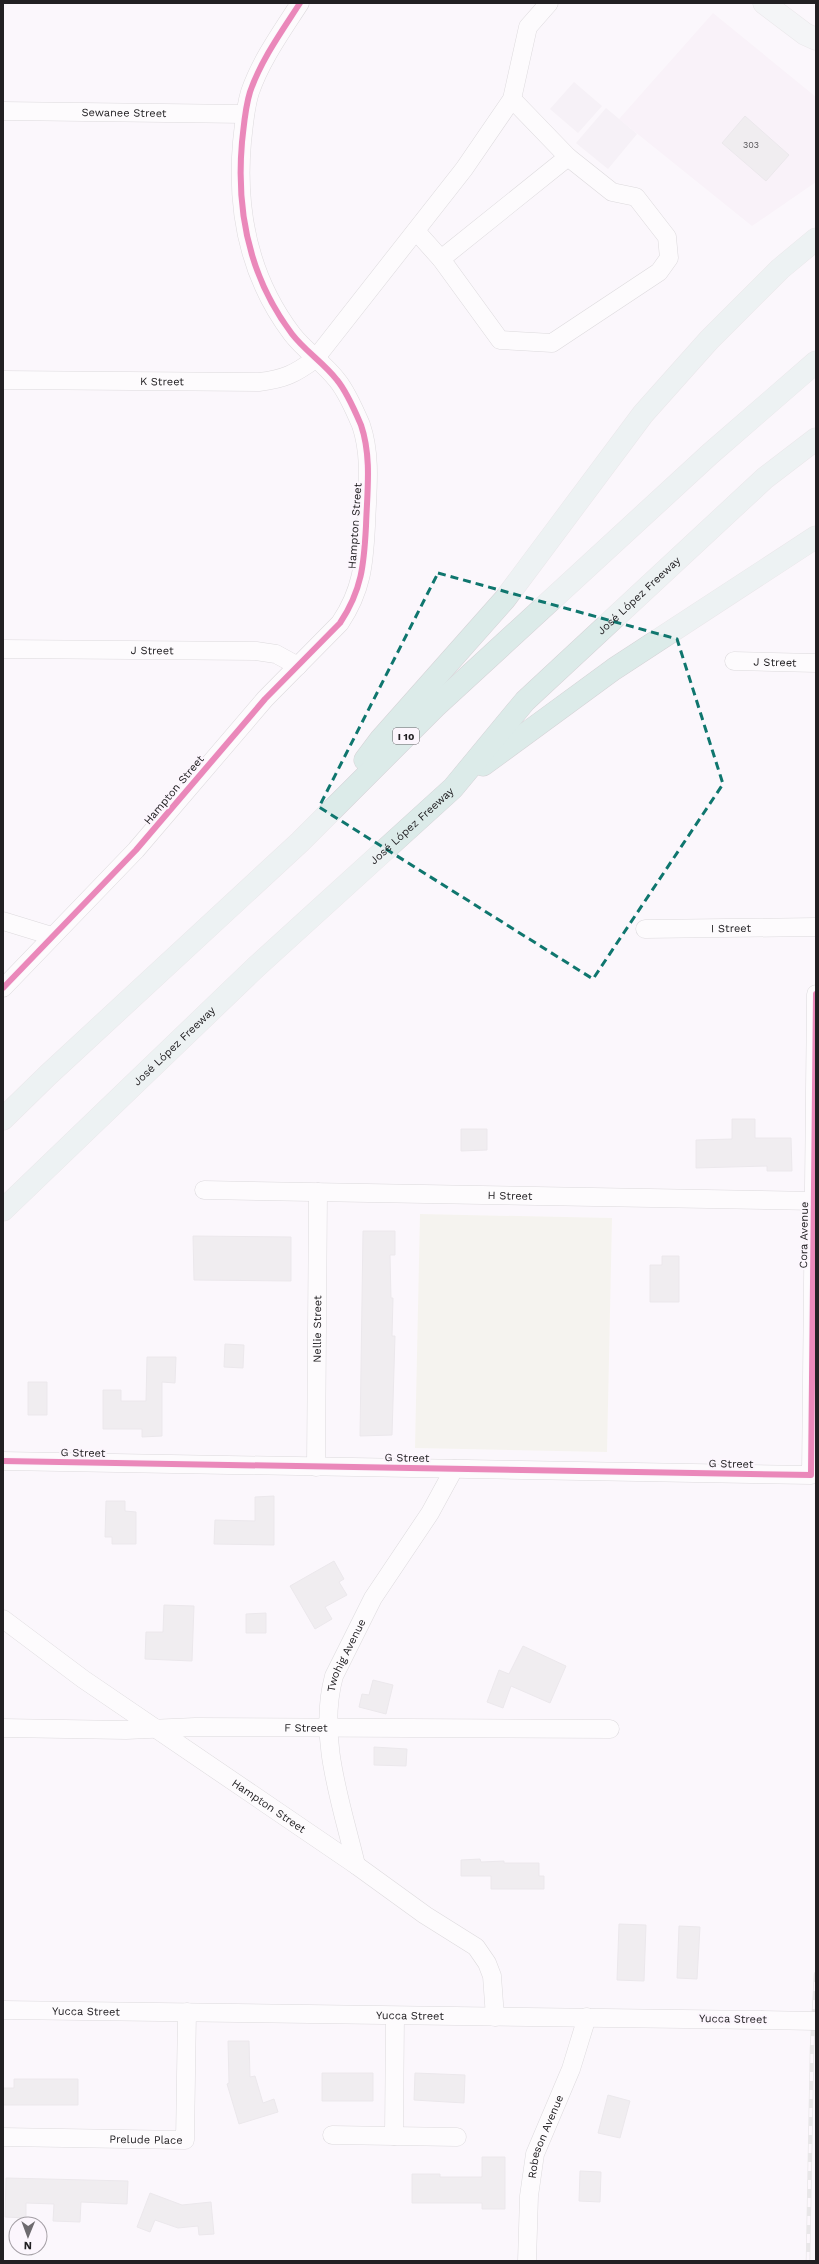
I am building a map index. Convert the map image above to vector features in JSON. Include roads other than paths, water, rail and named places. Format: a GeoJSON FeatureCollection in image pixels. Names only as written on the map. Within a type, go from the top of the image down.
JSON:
{"type":"FeatureCollection","features":[{"type":"Feature","properties":{"kind":"highway"},"geometry":{"type":"LineString","coordinates":[[315,827],[380,740],[505,599],[643,414],[708,340],[780,269],[816,239]]}},
{"type":"Feature","properties":{"kind":"highway","name":"I 10"},"geometry":{"type":"LineString","coordinates":[[3,1119],[315,827],[435,706],[710,454],[816,362]]}},
{"type":"Feature","properties":{"kind":"highway","name":"José López Freeway"},"geometry":{"type":"LineString","coordinates":[[3,1210],[262,962],[453,788],[525,701],[765,478],[816,439]]}},
{"type":"Feature","properties":{"kind":"highway"},"geometry":{"type":"LineString","coordinates":[[453,788],[614,669],[816,537]]}},
{"type":"Feature","properties":{"kind":"main road"},"geometry":{"type":"LineString","coordinates":[[764,3],[812,41]]}},
{"type":"Feature","properties":{"kind":"street","name":"Hampton Street"},"geometry":{"type":"LineString","coordinates":[[3,988],[136,850],[265,699],[340,623],[350,608],[359,588],[364,567],[368,468],[365,441],[361,426],[337,380],[292,335],[271,304],[260,278],[243,223],[240,178],[245,114],[250,91],[276,40],[300,3]]}},
{"type":"Feature","properties":{"kind":"street"},"geometry":{"type":"LineString","coordinates":[[416,231],[441,259],[500,340],[552,343],[659,272],[668,258],[667,237],[636,197],[612,192],[568,157],[512,99],[528,27],[549,3]]}},
{"type":"Feature","properties":{"kind":"street","name":"K Street"},"geometry":{"type":"LineString","coordinates":[[3,380],[259,382],[280,380],[295,373],[315,359],[464,169],[512,99]]}},
{"type":"Feature","properties":{"kind":"street","name":"Sewanee Street"},"geometry":{"type":"LineString","coordinates":[[3,111],[245,114]]}},
{"type":"Feature","properties":{"kind":"street"},"geometry":{"type":"LineString","coordinates":[[441,259],[568,157]]}},
{"type":"Feature","properties":{"kind":"street","name":"J Street"},"geometry":{"type":"LineString","coordinates":[[3,648],[256,651],[276,654],[298,666]]}},
{"type":"Feature","properties":{"kind":"street","name":"J Street"},"geometry":{"type":"LineString","coordinates":[[734,661],[816,663]]}},
{"type":"Feature","properties":{"kind":"street"},"geometry":{"type":"LineString","coordinates":[[3,922],[52,936]]}},
{"type":"Feature","properties":{"kind":"street","name":"I Street"},"geometry":{"type":"LineString","coordinates":[[645,929],[816,927]]}},
{"type":"Feature","properties":{"kind":"street","name":"Cora Avenue"},"geometry":{"type":"LineString","coordinates":[[811,1476],[816,994]]}},
{"type":"Feature","properties":{"kind":"street","name":"H Street"},"geometry":{"type":"LineString","coordinates":[[204,1190],[815,1201]]}},
{"type":"Feature","properties":{"kind":"street","name":"Nellie Street"},"geometry":{"type":"LineString","coordinates":[[316,1466],[318,1192]]}},
{"type":"Feature","properties":{"kind":"street","name":"G Street"},"geometry":{"type":"LineString","coordinates":[[3,1461],[811,1476]]}},
{"type":"Feature","properties":{"kind":"street","name":"Twohig Avenue"},"geometry":{"type":"LineString","coordinates":[[356,1865],[339,1793],[328,1728],[331,1689],[341,1662],[373,1598],[430,1513],[454,1469]]}},
{"type":"Feature","properties":{"kind":"street","name":"Hampton Street"},"geometry":{"type":"LineString","coordinates":[[3,1619],[82,1679],[356,1865],[425,1915],[476,1947],[487,1963],[492,1976],[495,2017]]}},
{"type":"Feature","properties":{"kind":"street","name":"F Street"},"geometry":{"type":"LineString","coordinates":[[3,1728],[610,1729]]}},
{"type":"Feature","properties":{"kind":"street","name":"Yucca Street"},"geometry":{"type":"LineString","coordinates":[[3,2010],[816,2021]]}},
{"type":"Feature","properties":{"kind":"street","name":"Prelude Place"},"geometry":{"type":"LineString","coordinates":[[3,2137],[185,2140],[187,2012]]}},
{"type":"Feature","properties":{"kind":"street"},"geometry":{"type":"LineString","coordinates":[[394,2136],[395,2016]]}},
{"type":"Feature","properties":{"kind":"street","name":"Robeson Avenue"},"geometry":{"type":"LineString","coordinates":[[527,2261],[529,2196],[535,2154],[570,2069],[587,2017]]}},
{"type":"Feature","properties":{"kind":"street"},"geometry":{"type":"LineString","coordinates":[[332,2135],[457,2137]]}},
{"type":"Feature","properties":{"kind":"railway"},"geometry":{"type":"LineString","coordinates":[[808,2261],[812,2048],[816,1974]]}}]}
